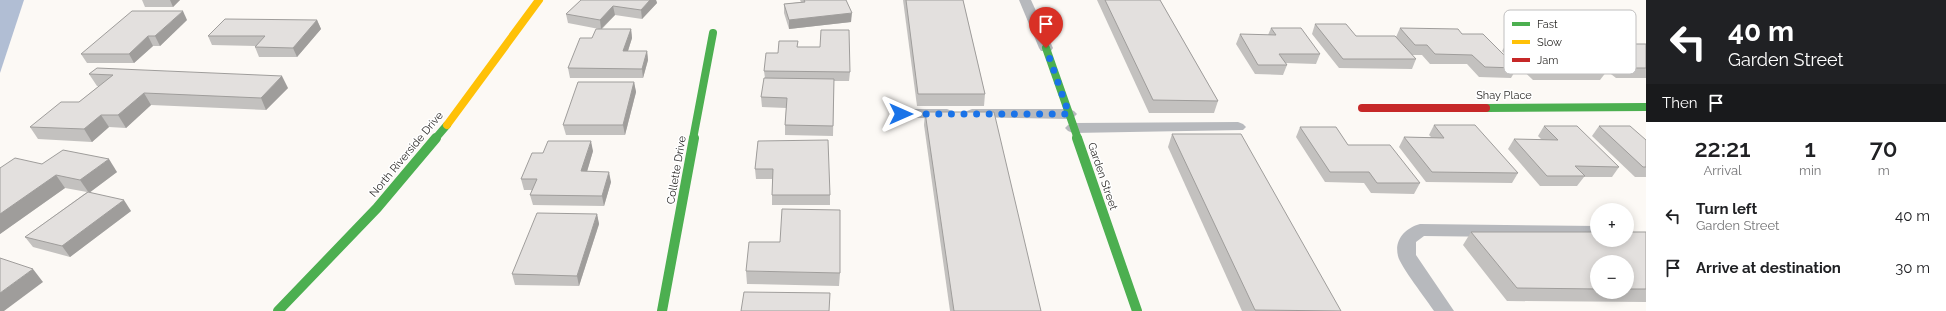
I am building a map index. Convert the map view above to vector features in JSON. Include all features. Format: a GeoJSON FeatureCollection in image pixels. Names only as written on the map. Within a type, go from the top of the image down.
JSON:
{"type":"FeatureCollection","features":[{"type":"Feature","properties":{"kind":"street","name":"North Riverside Drive"},"geometry":{"type":"LineString","coordinates":[[278,311],[334,254],[409,171],[465,102],[539,0]]}},
{"type":"Feature","properties":{"kind":"street","name":"Collette Drive"},"geometry":{"type":"LineString","coordinates":[[662,311],[713,33]]}},
{"type":"Feature","properties":{"kind":"street","name":"Garden Street"},"geometry":{"type":"LineString","coordinates":[[1046,48],[1137,311]]}},
{"type":"Feature","properties":{"kind":"street","name":"Shay Place"},"geometry":{"type":"LineString","coordinates":[[1362,108],[1646,107]]}},
{"type":"Feature","properties":{"kind":"lane"},"geometry":{"type":"LineString","coordinates":[[1025,0],[1046,48]]}},
{"type":"Feature","properties":{"kind":"lane"},"geometry":{"type":"LineString","coordinates":[[901,114],[1238,127]]}},
{"type":"Feature","properties":{"kind":"lane"},"geometry":{"type":"LineString","coordinates":[[1444,311],[1406,256],[1407,240],[1420,230],[1590,232]]}},
{"type":"Feature","properties":{"kind":"water"},"geometry":{"type":"Polygon","coordinates":[[[0,0],[24,0],[0,73],[0,0]]]}},
{"type":"Feature","properties":{"kind":"building"},"geometry":{"type":"Polygon","coordinates":[[[581,0],[650,0],[641,10],[613,6],[600,20],[566,14],[581,0]]]}},
{"type":"Feature","properties":{"kind":"building"},"geometry":{"type":"Polygon","coordinates":[[[804,0],[846,0],[852,13],[789,20],[784,4],[805,2],[804,0]]]}},
{"type":"Feature","properties":{"kind":"building"},"geometry":{"type":"Polygon","coordinates":[[[906,0],[963,0],[985,94],[918,94],[906,0]]]}},
{"type":"Feature","properties":{"kind":"building"},"geometry":{"type":"Polygon","coordinates":[[[1105,0],[1160,0],[1218,101],[1153,100],[1105,0]]]}},
{"type":"Feature","properties":{"kind":"building"},"geometry":{"type":"Polygon","coordinates":[[[132,11],[183,11],[155,36],[148,36],[129,54],[81,54],[132,11]]]}},
{"type":"Feature","properties":{"kind":"building"},"geometry":{"type":"Polygon","coordinates":[[[225,19],[317,20],[293,48],[255,47],[265,36],[208,36],[225,19]]]}},
{"type":"Feature","properties":{"kind":"building"},"geometry":{"type":"Polygon","coordinates":[[[1315,24],[1346,24],[1356,36],[1395,36],[1416,59],[1343,59],[1315,24]]]}},
{"type":"Feature","properties":{"kind":"building"},"geometry":{"type":"Polygon","coordinates":[[[1271,28],[1301,28],[1320,54],[1279,54],[1287,65],[1258,65],[1240,34],[1276,35],[1271,28]]]}},
{"type":"Feature","properties":{"kind":"building"},"geometry":{"type":"Polygon","coordinates":[[[1400,28],[1458,29],[1462,34],[1483,34],[1504,55],[1504,68],[1485,67],[1472,55],[1435,54],[1427,45],[1415,45],[1400,28]]]}},
{"type":"Feature","properties":{"kind":"building"},"geometry":{"type":"Polygon","coordinates":[[[596,29],[631,29],[623,51],[647,51],[642,69],[568,68],[580,38],[592,38],[596,29]]]}},
{"type":"Feature","properties":{"kind":"building"},"geometry":{"type":"Polygon","coordinates":[[[821,30],[849,30],[850,72],[764,71],[766,53],[778,53],[779,41],[798,41],[797,47],[820,47],[821,30]]]}},
{"type":"Feature","properties":{"kind":"building"},"geometry":{"type":"Polygon","coordinates":[[[1636,44],[1646,44],[1646,68],[1636,68],[1636,44]]]}},
{"type":"Feature","properties":{"kind":"building"},"geometry":{"type":"Polygon","coordinates":[[[97,68],[282,76],[261,98],[144,93],[118,115],[101,115],[84,129],[30,127],[61,102],[79,102],[113,75],[89,74],[97,68]]]}},
{"type":"Feature","properties":{"kind":"building"},"geometry":{"type":"Polygon","coordinates":[[[764,78],[834,79],[833,126],[785,125],[787,98],[761,97],[764,78]]]}},
{"type":"Feature","properties":{"kind":"building"},"geometry":{"type":"Polygon","coordinates":[[[578,82],[634,82],[623,125],[563,125],[578,82]]]}},
{"type":"Feature","properties":{"kind":"building"},"geometry":{"type":"Polygon","coordinates":[[[925,112],[994,112],[1041,311],[954,311],[925,112]]]}},
{"type":"Feature","properties":{"kind":"building"},"geometry":{"type":"Polygon","coordinates":[[[1434,125],[1475,125],[1518,173],[1432,172],[1404,137],[1444,138],[1434,125]]]}},
{"type":"Feature","properties":{"kind":"building"},"geometry":{"type":"Polygon","coordinates":[[[1544,126],[1577,126],[1619,167],[1575,166],[1585,176],[1547,176],[1514,139],[1558,140],[1544,126]]]}},
{"type":"Feature","properties":{"kind":"building"},"geometry":{"type":"Polygon","coordinates":[[[1599,126],[1630,126],[1646,140],[1646,167],[1643,167],[1599,126]]]}},
{"type":"Feature","properties":{"kind":"building"},"geometry":{"type":"Polygon","coordinates":[[[1300,127],[1336,127],[1348,145],[1390,145],[1420,183],[1377,183],[1369,172],[1330,172],[1300,127]]]}},
{"type":"Feature","properties":{"kind":"building"},"geometry":{"type":"Polygon","coordinates":[[[1172,134],[1241,134],[1341,311],[1255,310],[1172,134]]]}},
{"type":"Feature","properties":{"kind":"building"},"geometry":{"type":"Polygon","coordinates":[[[828,140],[830,195],[772,195],[773,169],[755,169],[758,141],[828,140]]]}},
{"type":"Feature","properties":{"kind":"building"},"geometry":{"type":"Polygon","coordinates":[[[548,141],[591,141],[581,171],[609,172],[602,196],[530,195],[537,179],[521,179],[532,153],[543,153],[548,141]]]}},
{"type":"Feature","properties":{"kind":"building"},"geometry":{"type":"Polygon","coordinates":[[[63,150],[109,159],[80,180],[56,175],[0,214],[0,168],[15,158],[42,164],[63,150]]]}},
{"type":"Feature","properties":{"kind":"building"},"geometry":{"type":"Polygon","coordinates":[[[88,192],[124,200],[62,246],[25,237],[88,192]]]}},
{"type":"Feature","properties":{"kind":"building"},"geometry":{"type":"Polygon","coordinates":[[[782,209],[840,210],[840,273],[746,271],[749,242],[780,242],[782,209]]]}},
{"type":"Feature","properties":{"kind":"building"},"geometry":{"type":"Polygon","coordinates":[[[537,213],[597,214],[577,276],[512,274],[537,213]]]}},
{"type":"Feature","properties":{"kind":"building"},"geometry":{"type":"Polygon","coordinates":[[[1471,232],[1590,232],[1590,247],[1634,247],[1634,232],[1646,232],[1646,289],[1634,289],[1634,255],[1590,255],[1590,289],[1517,288],[1471,232]]]}},
{"type":"Feature","properties":{"kind":"building"},"geometry":{"type":"Polygon","coordinates":[[[0,258],[33,269],[0,293],[0,258]]]}},
{"type":"Feature","properties":{"kind":"building"},"geometry":{"type":"Polygon","coordinates":[[[744,292],[830,293],[829,311],[741,311],[744,292]]]}},
{"type":"Feature","properties":{"kind":"traffic: fast"},"geometry":{"type":"LineString","coordinates":[[662,311],[713,33]]}},
{"type":"Feature","properties":{"kind":"traffic: fast"},"geometry":{"type":"LineString","coordinates":[[1046,48],[1137,311]]}},
{"type":"Feature","properties":{"kind":"traffic: fast"},"geometry":{"type":"LineString","coordinates":[[1486,108],[1646,107]]}},
{"type":"Feature","properties":{"kind":"traffic: fast"},"geometry":{"type":"LineString","coordinates":[[278,311],[377,208],[447,125]]}},
{"type":"Feature","properties":{"kind":"traffic: slow"},"geometry":{"type":"LineString","coordinates":[[447,125],[539,0]]}},
{"type":"Feature","properties":{"kind":"traffic: jam"},"geometry":{"type":"LineString","coordinates":[[1362,108],[1486,108]]}},
{"type":"Feature","properties":{"kind":"route"},"geometry":{"type":"LineString","coordinates":[[901,114],[1069,114],[1046,48]]}}]}
